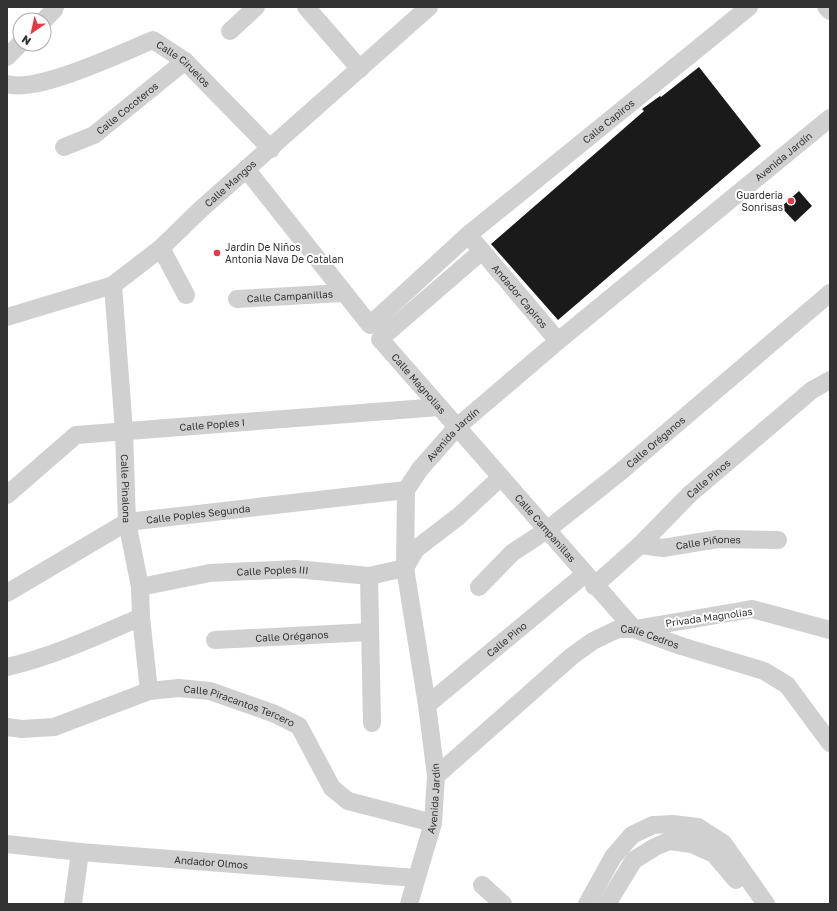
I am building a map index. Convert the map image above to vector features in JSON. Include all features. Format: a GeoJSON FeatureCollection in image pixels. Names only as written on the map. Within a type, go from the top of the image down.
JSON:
{"type":"FeatureCollection","features":[{"type":"Feature","properties":{"kind":"street"},"geometry":{"type":"LineString","coordinates":[[230,31],[256,7]]}},
{"type":"Feature","properties":{"kind":"street"},"geometry":{"type":"LineString","coordinates":[[306,7],[360,69]]}},
{"type":"Feature","properties":{"kind":"street","name":"Calle Mangos"},"geometry":{"type":"LineString","coordinates":[[7,317],[113,285],[161,248],[246,169],[271,149],[429,7]]}},
{"type":"Feature","properties":{"kind":"street","name":"Calle Capiros"},"geometry":{"type":"LineString","coordinates":[[375,332],[468,235],[749,7]]}},
{"type":"Feature","properties":{"kind":"street"},"geometry":{"type":"LineString","coordinates":[[826,7],[830,11]]}},
{"type":"Feature","properties":{"kind":"street","name":"Calle Ciruelos"},"geometry":{"type":"LineString","coordinates":[[7,84],[37,83],[68,75],[153,40],[185,61],[271,149]]}},
{"type":"Feature","properties":{"kind":"street","name":"Calle Cocoteros"},"geometry":{"type":"LineString","coordinates":[[64,147],[94,136],[185,61]]}},
{"type":"Feature","properties":{"kind":"street","name":"Avenida Jardín"},"geometry":{"type":"LineString","coordinates":[[408,904],[433,823],[436,776],[427,705],[405,568],[406,490],[420,469],[457,427],[558,340],[830,118]]}},
{"type":"Feature","properties":{"kind":"street","name":"Calle Magnolias"},"geometry":{"type":"LineString","coordinates":[[246,169],[343,293],[457,427]]}},
{"type":"Feature","properties":{"kind":"street"},"geometry":{"type":"LineString","coordinates":[[375,332],[482,251],[468,235]]}},
{"type":"Feature","properties":{"kind":"street"},"geometry":{"type":"LineString","coordinates":[[161,248],[186,295]]}},
{"type":"Feature","properties":{"kind":"street","name":"Andador Capiros"},"geometry":{"type":"LineString","coordinates":[[482,251],[558,340]]}},
{"type":"Feature","properties":{"kind":"street","name":"Calle Pinalona"},"geometry":{"type":"LineString","coordinates":[[113,285],[124,431],[127,522],[140,587],[141,616],[149,691]]}},
{"type":"Feature","properties":{"kind":"street","name":"Calle Oréganos"},"geometry":{"type":"LineString","coordinates":[[479,587],[512,553],[548,530],[619,473],[830,292]]}},
{"type":"Feature","properties":{"kind":"street","name":"Calle Campanillas"},"geometry":{"type":"LineString","coordinates":[[237,299],[343,293]]}},
{"type":"Feature","properties":{"kind":"street","name":"Calle Pinos"},"geometry":{"type":"LineString","coordinates":[[590,580],[640,545],[690,494],[812,390],[830,380]]}},
{"type":"Feature","properties":{"kind":"street"},"geometry":{"type":"LineString","coordinates":[[812,390],[830,397]]}},
{"type":"Feature","properties":{"kind":"street","name":"Calle Poples I"},"geometry":{"type":"LineString","coordinates":[[7,495],[76,435],[439,407]]}},
{"type":"Feature","properties":{"kind":"street","name":"Calle Campanillas"},"geometry":{"type":"LineString","coordinates":[[457,427],[634,629]]}},
{"type":"Feature","properties":{"kind":"street"},"geometry":{"type":"LineString","coordinates":[[405,568],[416,549],[459,516],[501,477]]}},
{"type":"Feature","properties":{"kind":"street","name":"Calle Poples Segunda"},"geometry":{"type":"LineString","coordinates":[[7,593],[127,522],[406,490]]}},
{"type":"Feature","properties":{"kind":"street","name":"Calle Piñones"},"geometry":{"type":"LineString","coordinates":[[640,545],[663,548],[718,539],[778,540]]}},
{"type":"Feature","properties":{"kind":"street","name":"Calle Poples III"},"geometry":{"type":"LineString","coordinates":[[140,587],[218,573],[296,569],[369,576],[405,568]]}},
{"type":"Feature","properties":{"kind":"street"},"geometry":{"type":"LineString","coordinates":[[369,576],[372,723]]}},
{"type":"Feature","properties":{"kind":"street","name":"Calle Pino"},"geometry":{"type":"LineString","coordinates":[[427,705],[590,580]]}},
{"type":"Feature","properties":{"kind":"street","name":"Privada Magnolias"},"geometry":{"type":"LineString","coordinates":[[634,629],[752,609],[830,630]]}},
{"type":"Feature","properties":{"kind":"street"},"geometry":{"type":"LineString","coordinates":[[7,667],[33,661],[68,649],[141,616]]}},
{"type":"Feature","properties":{"kind":"street","name":"Calle Cedros"},"geometry":{"type":"LineString","coordinates":[[436,776],[572,656],[593,641],[618,629],[634,629],[681,646],[764,671],[787,685],[830,743]]}},
{"type":"Feature","properties":{"kind":"street","name":"Calle Oréganos"},"geometry":{"type":"LineString","coordinates":[[215,640],[369,632]]}},
{"type":"Feature","properties":{"kind":"street","name":"Calle Piracantos Tercero"},"geometry":{"type":"LineString","coordinates":[[7,727],[22,730],[54,726],[149,691],[179,688],[210,691],[275,714],[299,726],[332,788],[348,801],[433,823]]}},
{"type":"Feature","properties":{"kind":"street"},"geometry":{"type":"LineString","coordinates":[[587,904],[613,857],[632,835],[653,825],[673,824],[698,827],[723,843],[766,904]]}},
{"type":"Feature","properties":{"kind":"street"},"geometry":{"type":"LineString","coordinates":[[607,904],[634,860],[655,847],[669,841],[692,844],[714,854],[733,875],[753,904]]}},
{"type":"Feature","properties":{"kind":"street","name":"Andador Olmos"},"geometry":{"type":"LineString","coordinates":[[7,844],[80,852],[416,878]]}},
{"type":"Feature","properties":{"kind":"street"},"geometry":{"type":"LineString","coordinates":[[73,904],[80,852]]}},
{"type":"Feature","properties":{"kind":"street"},"geometry":{"type":"LineString","coordinates":[[482,885],[503,904]]}},
{"type":"Feature","properties":{"kind":"building"},"geometry":{"type":"Polygon","coordinates":[[[699,67],[761,146],[558,320],[491,244],[644,111],[642,109],[660,96],[661,97],[699,67]]]}},
{"type":"Feature","properties":{"kind":"building"},"geometry":{"type":"Polygon","coordinates":[[[799,191],[812,206],[795,222],[781,207],[799,191]]]}},
{"type":"Feature","properties":{"kind":"place","name":"Guarderia Sonrisas"},"geometry":{"type":"Point","coordinates":[791,201]}},
{"type":"Feature","properties":{"kind":"place","name":"Jardin De Niños Antonia Nava De Catalan"},"geometry":{"type":"Point","coordinates":[217,253]}}]}
